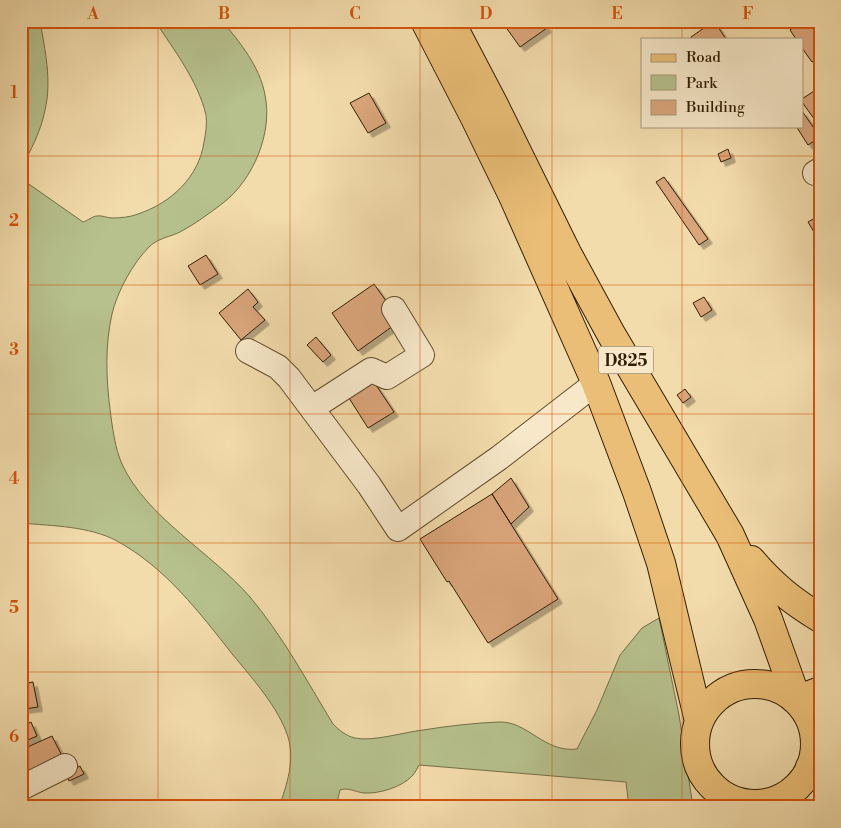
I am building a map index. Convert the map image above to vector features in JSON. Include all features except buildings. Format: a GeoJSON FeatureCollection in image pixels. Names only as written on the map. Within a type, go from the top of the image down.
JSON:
{"type":"FeatureCollection","features":[{"type":"Feature","properties":{"kind":"highway","name":"D825"},"geometry":{"type":"LineString","coordinates":[[425,21],[513,196],[596,383],[637,492],[661,563],[699,721]]}},
{"type":"Feature","properties":{"kind":"highway","name":"D825"},"geometry":{"type":"LineString","coordinates":[[450,21],[499,114],[567,253],[611,334],[730,535],[768,619],[808,696]]}},
{"type":"Feature","properties":{"kind":"highway"},"geometry":{"type":"LineString","coordinates":[[730,535],[768,580],[786,596],[820,618]]}},
{"type":"Feature","properties":{"kind":"highway"},"geometry":{"type":"LineString","coordinates":[[808,807],[815,739],[808,696],[761,684],[746,684],[717,696],[706,708],[699,721],[695,740],[696,758],[703,775],[717,798],[748,804],[766,803],[782,798],[797,787],[812,767]]}},
{"type":"Feature","properties":{"kind":"street"},"geometry":{"type":"LineString","coordinates":[[312,408],[371,370],[387,377],[422,355],[394,310]]}},
{"type":"Feature","properties":{"kind":"street"},"geometry":{"type":"LineString","coordinates":[[248,350],[278,367],[289,378],[369,485],[398,529],[499,458],[596,383]]}},
{"type":"Feature","properties":{"kind":"street"},"geometry":{"type":"LineString","coordinates":[[21,788],[65,766]]}},
{"type":"Feature","properties":{"kind":"green space"},"geometry":{"type":"Polygon","coordinates":[[[21,21],[40,21],[47,66],[48,88],[41,125],[21,168],[21,21]]]}},
{"type":"Feature","properties":{"kind":"green space"},"geometry":{"type":"Polygon","coordinates":[[[155,21],[222,21],[254,65],[265,95],[267,110],[263,140],[258,155],[252,169],[243,182],[218,207],[180,232],[149,247],[132,269],[118,296],[112,314],[108,338],[108,385],[117,451],[133,483],[163,518],[235,581],[250,597],[304,675],[333,724],[349,736],[355,738],[379,738],[442,727],[499,722],[519,726],[555,746],[565,749],[577,749],[597,710],[620,655],[642,628],[659,618],[679,715],[693,807],[629,807],[626,782],[419,765],[408,780],[390,789],[370,793],[346,789],[340,790],[336,807],[279,807],[287,781],[291,755],[284,726],[272,704],[256,683],[181,592],[135,552],[106,536],[95,532],[70,528],[21,523],[21,176],[23,180],[83,222],[97,216],[115,218],[135,215],[162,203],[182,187],[190,177],[201,155],[206,132],[206,115],[191,78],[155,21]]]}}]}
